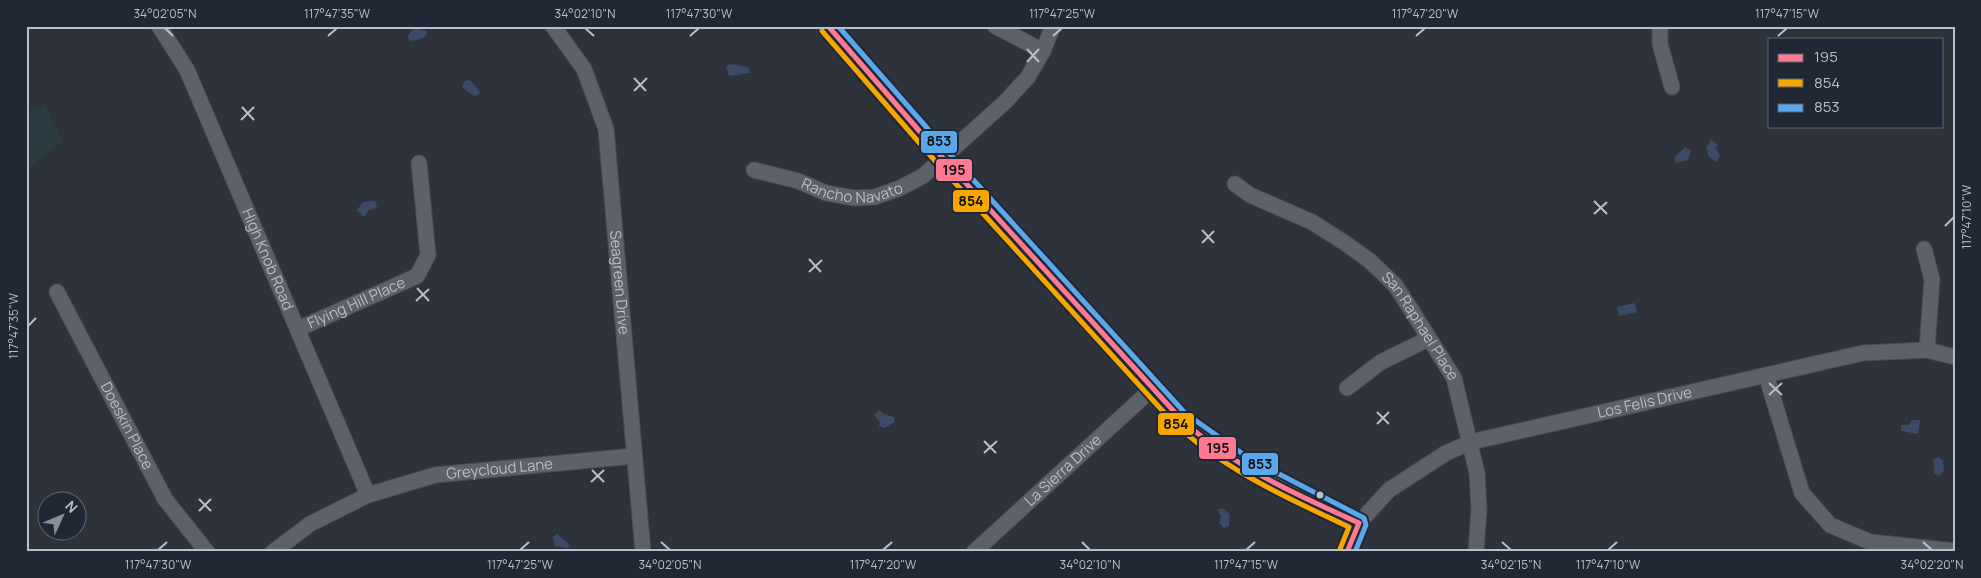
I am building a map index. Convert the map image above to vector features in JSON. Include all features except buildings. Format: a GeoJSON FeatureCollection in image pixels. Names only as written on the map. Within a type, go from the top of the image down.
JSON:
{"type":"FeatureCollection","features":[{"type":"Feature","properties":{"kind":"main road"},"geometry":{"type":"LineString","coordinates":[[828,26],[942,157],[1152,389],[1184,421],[1232,455],[1311,501],[1360,523],[1347,552]]}},
{"type":"Feature","properties":{"kind":"street","name":"Seagreen Drive"},"geometry":{"type":"LineString","coordinates":[[553,26],[584,69],[606,129],[643,552]]}},
{"type":"Feature","properties":{"kind":"street"},"geometry":{"type":"LineString","coordinates":[[994,26],[1043,51]]}},
{"type":"Feature","properties":{"kind":"street","name":"Rancho Navato"},"geometry":{"type":"LineString","coordinates":[[754,170],[798,181],[826,193],[854,198],[875,197],[900,188],[923,176],[1005,102],[1028,77],[1043,51],[1053,26]]}},
{"type":"Feature","properties":{"kind":"street"},"geometry":{"type":"LineString","coordinates":[[1660,26],[1660,44],[1672,88]]}},
{"type":"Feature","properties":{"kind":"street","name":"High Knob Road"},"geometry":{"type":"LineString","coordinates":[[168,29],[368,495]]}},
{"type":"Feature","properties":{"kind":"street","name":"Flying Hill Place"},"geometry":{"type":"LineString","coordinates":[[298,329],[417,276],[428,255],[419,163]]}},
{"type":"Feature","properties":{"kind":"street","name":"San Raphael Place"},"geometry":{"type":"LineString","coordinates":[[1235,184],[1250,195],[1312,222],[1370,260],[1394,285],[1454,378],[1477,473],[1479,509],[1476,552]]}},
{"type":"Feature","properties":{"kind":"street"},"geometry":{"type":"LineString","coordinates":[[1924,249],[1932,279],[1927,350]]}},
{"type":"Feature","properties":{"kind":"street","name":"Doeskin Place"},"geometry":{"type":"LineString","coordinates":[[57,292],[165,500],[207,552]]}},
{"type":"Feature","properties":{"kind":"street"},"geometry":{"type":"LineString","coordinates":[[1347,388],[1381,362],[1428,339]]}},
{"type":"Feature","properties":{"kind":"street","name":"Los Felis Drive"},"geometry":{"type":"LineString","coordinates":[[1360,523],[1389,490],[1446,453],[1471,442],[1864,353],[1927,350],[1955,357]]}},
{"type":"Feature","properties":{"kind":"street"},"geometry":{"type":"LineString","coordinates":[[1766,375],[1802,494],[1830,526],[1870,542],[1955,551]]}},
{"type":"Feature","properties":{"kind":"street","name":"La Sierra Drive"},"geometry":{"type":"LineString","coordinates":[[974,552],[1152,389]]}},
{"type":"Feature","properties":{"kind":"street","name":"Greycloud Lane"},"geometry":{"type":"LineString","coordinates":[[273,552],[310,524],[368,495],[435,475],[634,456]]}},
{"type":"Feature","properties":{"kind":"shaded area"},"geometry":{"type":"Polygon","coordinates":[[[45,104],[63,141],[26,170],[26,112],[45,104]]]}},
{"type":"Feature","properties":{"kind":"water"},"geometry":{"type":"Polygon","coordinates":[[[414,28],[427,31],[427,35],[421,39],[410,41],[407,37],[414,28]]]}},
{"type":"Feature","properties":{"kind":"water"},"geometry":{"type":"Polygon","coordinates":[[[730,64],[748,67],[750,73],[729,76],[726,66],[730,64]]]}},
{"type":"Feature","properties":{"kind":"water"},"geometry":{"type":"Polygon","coordinates":[[[466,80],[471,81],[480,92],[478,95],[474,96],[463,88],[466,80]]]}},
{"type":"Feature","properties":{"kind":"water"},"geometry":{"type":"Polygon","coordinates":[[[1711,139],[1718,145],[1716,148],[1720,156],[1716,162],[1709,157],[1706,148],[1711,139]]]}},
{"type":"Feature","properties":{"kind":"water"},"geometry":{"type":"Polygon","coordinates":[[[1685,147],[1691,151],[1688,160],[1676,163],[1674,158],[1685,147]]]}},
{"type":"Feature","properties":{"kind":"water"},"geometry":{"type":"Polygon","coordinates":[[[375,201],[377,208],[369,210],[364,217],[357,210],[363,202],[375,201]]]}},
{"type":"Feature","properties":{"kind":"water"},"geometry":{"type":"Polygon","coordinates":[[[1635,303],[1637,312],[1619,316],[1617,307],[1635,303]]]}},
{"type":"Feature","properties":{"kind":"water"},"geometry":{"type":"Polygon","coordinates":[[[879,410],[884,414],[894,417],[895,422],[884,428],[879,426],[880,422],[874,415],[879,410]]]}},
{"type":"Feature","properties":{"kind":"water"},"geometry":{"type":"Polygon","coordinates":[[[1912,420],[1920,420],[1918,434],[1901,431],[1901,425],[1909,425],[1912,420]]]}},
{"type":"Feature","properties":{"kind":"water"},"geometry":{"type":"Polygon","coordinates":[[[1938,457],[1943,460],[1944,471],[1939,476],[1934,473],[1933,460],[1938,457]]]}},
{"type":"Feature","properties":{"kind":"water"},"geometry":{"type":"Polygon","coordinates":[[[1222,508],[1230,514],[1229,526],[1224,528],[1219,523],[1221,517],[1218,510],[1222,508]]]}},
{"type":"Feature","properties":{"kind":"water"},"geometry":{"type":"Polygon","coordinates":[[[557,534],[569,544],[568,548],[555,546],[553,537],[557,534]]]}},
{"type":"Feature","properties":{"kind":"transit line","name":"195"},"geometry":{"type":"LineString","coordinates":[[828,26],[942,157],[1180,418],[1220,450],[1265,478],[1359,523],[1347,552]]}},
{"type":"Feature","properties":{"kind":"transit line","name":"853"},"geometry":{"type":"LineString","coordinates":[[838,26],[948,152],[1185,413],[1250,459],[1364,518],[1366,525],[1355,552]]}},
{"type":"Feature","properties":{"kind":"transit line","name":"854"},"geometry":{"type":"LineString","coordinates":[[822,31],[936,162],[1170,419],[1190,437],[1232,467],[1278,493],[1349,527],[1340,549]]}}]}
